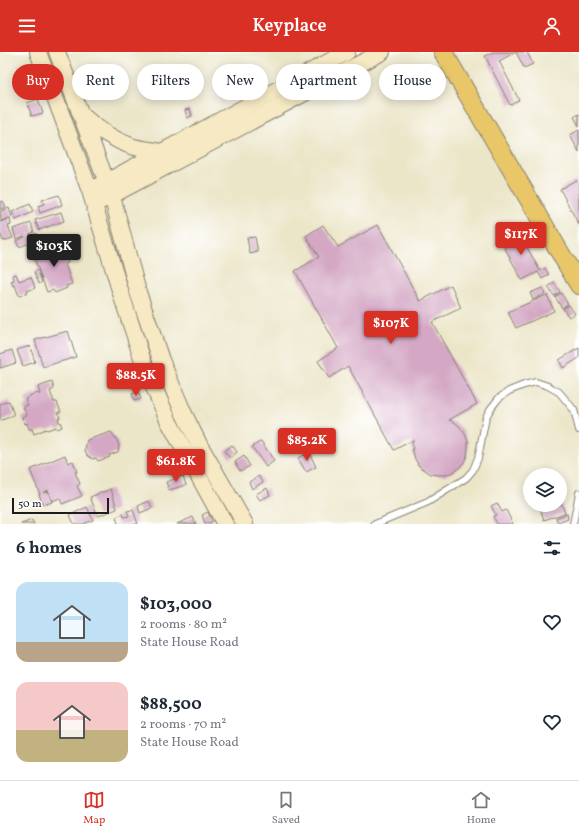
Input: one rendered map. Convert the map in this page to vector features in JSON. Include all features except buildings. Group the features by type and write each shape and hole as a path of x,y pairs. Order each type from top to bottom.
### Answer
{"main road":[{"path":"38,52 92,198 145,367 169,422 226,524"},
{"path":"57,52 109,189 138,292 161,360 184,414 245,524"},
{"path":"326,64 347,52"},
{"path":"359,64 382,52"},
{"path":"443,52 579,285"},
{"path":"109,189 162,152 276,91"},
{"path":"92,198 289,100"},
{"path":"81,114 96,128 131,146 162,152"},
{"path":"122,297 138,292"},
{"path":"195,470 209,461"}],"lane":[{"path":"375,524 387,522 428,502 466,478 473,470 478,458 486,417 490,408 499,398 509,391 536,382 559,392 574,410 579,430"},
{"path":"573,524 579,493"}]}
